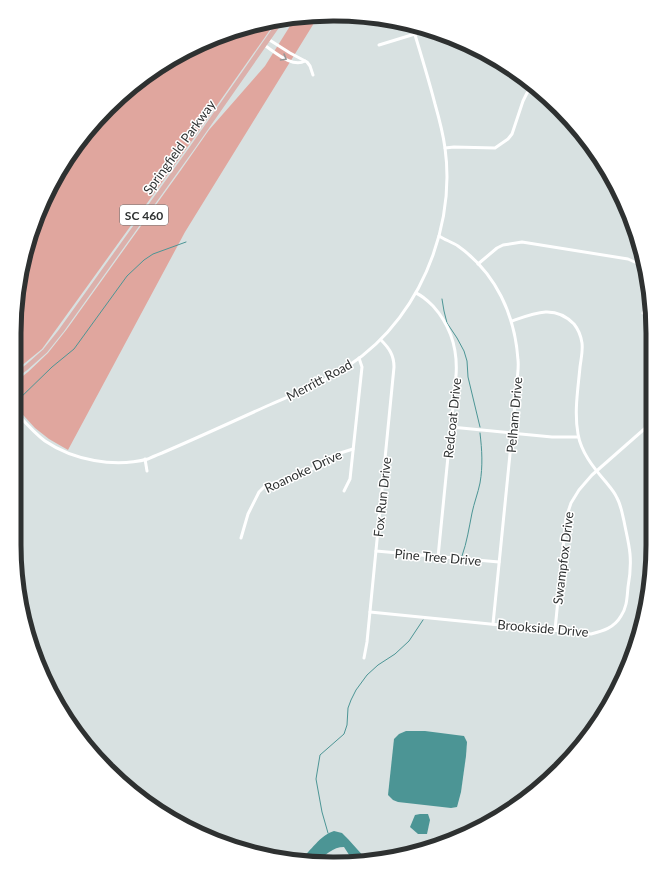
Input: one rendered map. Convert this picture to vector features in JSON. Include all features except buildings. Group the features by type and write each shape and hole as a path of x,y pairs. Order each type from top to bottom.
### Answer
{"main road":[{"name":"Springfield Parkway","path":"21,372 45,350 61,331 277,26"}],"street":[{"path":"379,44 415,33"},
{"name":"Merritt Road","path":"21,418 45,441 79,457 110,462 129,462 145,459 175,448 314,385 343,369 381,340 405,311 422,282 430,264 439,236 445,207 445,148 442,131 415,33"},
{"path":"268,39 305,61 310,66 313,75"},
{"path":"264,45 292,62 303,63 305,61"},
{"path":"445,148 495,148 508,139 512,134 523,101 529,90"},
{"name":"Pelham Drive","path":"439,236 457,246 478,264 491,279 502,297 512,321 515,335 518,361 493,624"},
{"path":"478,264 497,248 503,245 522,242 628,259 638,263"},
{"name":"Redcoat Drive","path":"416,293 437,310 448,329 453,342 457,366 438,557"},
{"name":"Brookside Drive","path":"370,612 591,634 610,628 620,618 626,607 630,556 620,503 614,492 586,456 578,437 576,413 582,344 578,331 569,320 557,313 542,312 512,321"},
{"name":"Fox Run Drive","path":"364,658 367,642 394,367 393,356 381,340"},
{"name":"Roanoke Drive","path":"242,538 248,514 259,492 264,487 296,476 314,468 322,461 334,455 353,449 362,367 359,358"},
{"path":"451,427 552,437 578,437"},
{"name":"Swampfox Drive","path":"555,630 566,518 571,503 585,482 646,428"},
{"path":"344,491 350,479 353,449"},
{"path":"145,459 147,471"},
{"name":"Pine Tree Drive","path":"376,551 499,562"}],"shaded area":[{"path":"315,22 185,232 68,450 49,439 35,428 21,413 21,378 48,353 67,329 209,130 265,66 291,24"},
{"path":"272,27 194,138 42,349 21,366 22,313 27,273 38,233 53,195 63,177 86,143 99,127 127,99 143,86 177,63 214,45"}],"water":[{"path":"406,731 425,731 464,736 467,742 466,756 461,792 457,807 451,808 398,802 393,800 388,795 394,739 399,734"},
{"path":"428,814 430,820 427,834 418,834 410,827 415,815"},
{"path":"334,831 342,833 363,855 350,856 344,847 340,847 323,856 305,855 329,833"}],"waterway":[{"path":"21,397 52,367 74,349 127,276 144,260 153,254 186,242"},
{"path":"442,299 447,323 464,351 467,361 468,377 480,427"},
{"path":"462,556 481,477 482,458 480,433"},
{"path":"328,833 322,812 316,779 320,755 344,734 347,725 348,708 351,700 367,675 378,665 395,654 409,641 423,620"}]}
